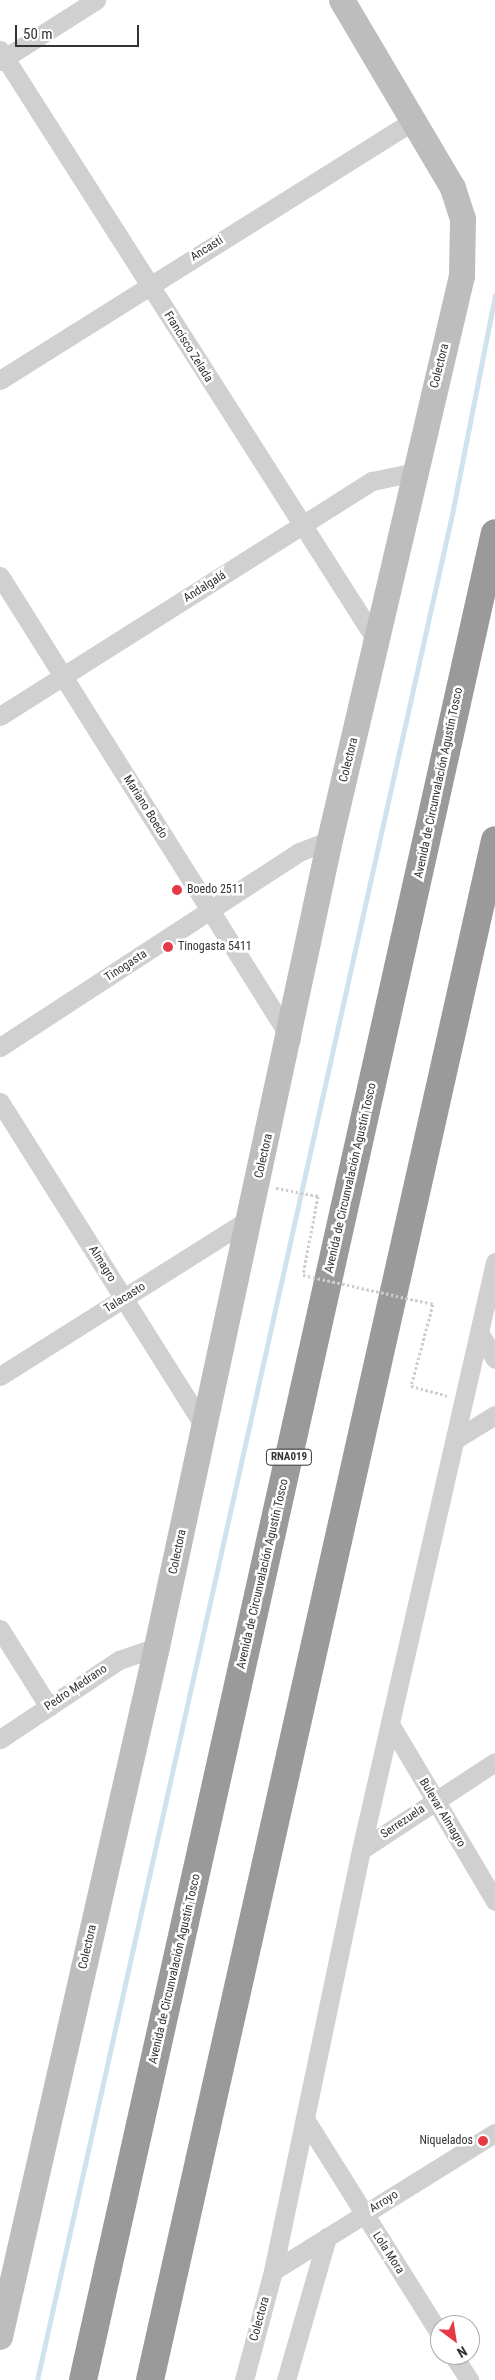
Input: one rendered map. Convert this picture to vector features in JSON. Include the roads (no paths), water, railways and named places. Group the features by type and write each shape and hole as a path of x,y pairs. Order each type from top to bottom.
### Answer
{"highway":[{"name":"Avenida de Circunvalación Agustín Tosco","path":"83,2380 495,533"},
{"path":"150,2380 495,840"}],"street":[{"path":"2,56 96,0"},
{"name":"Colectora","path":"0,2337 157,1647 249,1219 291,1039 330,840 378,643 415,472 462,276 464,244 455,194 415,120 342,0"},
{"name":"Francisco Zelada","path":"2,56 300,526 378,643"},
{"name":"Ancasti","path":"0,380 415,120"},
{"name":"Andalgalá","path":"0,716 372,481 415,472"},
{"name":"Mariano Boedo","path":"0,576 291,1039"},
{"name":"Tinogasta","path":"0,1047 298,852 330,840"},
{"name":"Almagro","path":"0,1102 205,1427"},
{"name":"Talacasto","path":"0,1376 249,1219"},
{"name":"Colectora","path":"244,2380 273,2271 361,1850 456,1440 495,1262"},
{"path":"480,1334 495,1359"},
{"path":"456,1440 495,1416"},
{"path":"0,1629 49,1707"},
{"name":"Pedro Medrano","path":"0,1739 118,1660 157,1647"},
{"name":"Bulevar Almagro","path":"390,1724 495,1901"},
{"name":"Serrezuela","path":"361,1850 495,1762"},
{"name":"Lola Mora","path":"305,2119 363,2215 430,2319"},
{"name":"Arroyo","path":"273,2271 495,2133"},
{"path":"286,2380 327,2237"},
{"path":"459,2365 469,2380"}],"waterway":[{"path":"37,2380 453,509 495,295"}],"place":[{"name":"Boedo 2511","path":"177,890"},
{"name":"Tinogasta 5411","path":"168,947"},
{"name":"Niquelados","path":"483,2141"}]}
